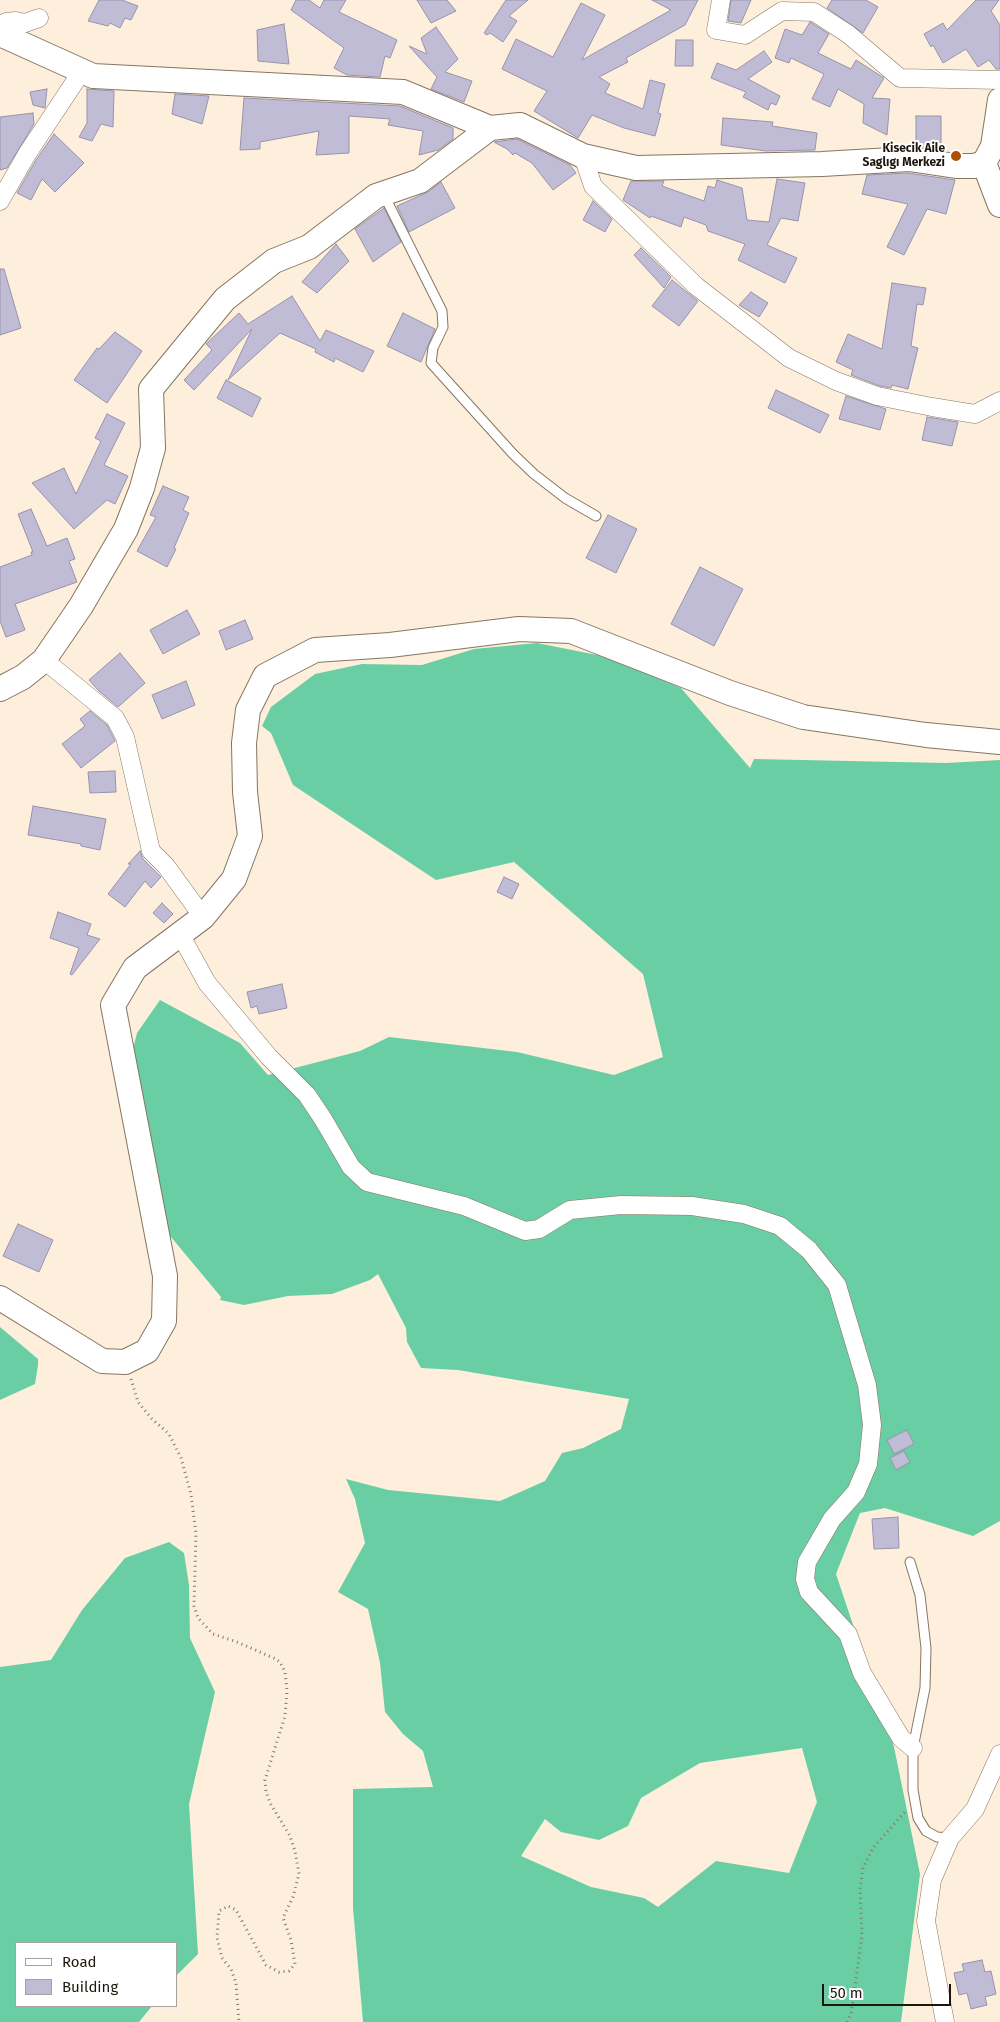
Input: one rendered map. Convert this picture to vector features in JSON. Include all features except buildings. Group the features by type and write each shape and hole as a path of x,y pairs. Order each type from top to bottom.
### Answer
{"street":[{"path":"721,0 716,30 745,35 782,11 814,12 848,34 900,78 1000,80"},
{"path":"0,29 6,22 16,21 25,23 39,18"},
{"path":"0,34 93,76 403,92 490,128 520,125 583,156 636,168 822,164 909,159 956,166 974,166 984,163 993,146 1000,100"},
{"path":"0,201 27,154 82,71"},
{"path":"0,689 24,677 44,660 81,606 126,529 142,488 153,448 151,389 225,299 274,261 309,247 376,196 420,181 490,128"},
{"path":"583,156 593,186 696,286 789,358 836,381 877,396 975,414 1000,401"},
{"path":"984,163 1000,204"},
{"path":"0,1298 102,1361 125,1362 147,1351 164,1321 165,1276 113,1005 135,968 204,917 234,879 250,836 245,792 244,743 248,710 265,676 315,650 390,645 519,629 571,631 730,693 803,717 926,735 1000,742"},
{"path":"44,660 115,718 125,737 150,851 166,866 204,917"},
{"path":"180,934 207,983 269,1057 307,1095 350,1167 367,1182 464,1206 525,1230 539,1229 570,1210 621,1205 692,1206 744,1214 780,1226 809,1250 837,1285 867,1385 872,1425 868,1464 856,1492 832,1519 807,1562 805,1579 809,1592 848,1634 862,1673 901,1738 913,1748"},
{"path":"945,2022 926,1921 932,1880 950,1838 976,1809 1000,1754"}],"lane":[{"path":"383,194 442,311 443,327 433,348 430,364 513,454 534,474 565,498 596,516"},
{"path":"910,1562 920,1594 926,1648 925,1688 913,1748 915,1800 918,1818 926,1831 937,1837 950,1838"}],"path":[{"path":"125,1362 138,1402 152,1419 169,1434 181,1458 191,1494 196,1534 194,1606 198,1618 213,1634 276,1659 286,1672 285,1716 265,1780 270,1803 290,1836 299,1874 293,1897 283,1918 291,1940 295,1964 289,1971 278,1972 266,1965 236,1910 228,1906 219,1911 217,1938 222,1958 231,1969 236,1983 239,2022"},
{"path":"847,2022 851,2014 862,1936 860,1889 863,1868 873,1848 915,1800"}],"green space":[{"path":"537,643 607,657 681,688 750,768 754,759 946,763 1000,760 1000,1521 973,1536 885,1508 860,1513 836,1574 894,1747 920,1874 901,2022 363,2022 353,1908 353,1789 433,1787 423,1751 403,1734 385,1712 380,1663 368,1609 338,1592 365,1543 355,1499 346,1479 388,1490 500,1501 545,1481 562,1453 583,1448 621,1429 629,1399 458,1370 421,1368 407,1342 406,1328 378,1274 370,1280 332,1294 288,1296 244,1305 220,1300 221,1297 161,1225 130,1061 137,1033 160,1000 240,1043 268,1075 360,1051 389,1037 517,1052 614,1075 663,1057 643,974 514,862 436,880 293,785 271,733 262,726 271,707 315,674 362,664 422,665 474,649","holes":["802,1748 817,1802 789,1873 716,1861 658,1907 644,1898 591,1887 521,1856 545,1819 561,1832 599,1840 628,1826 641,1798 700,1763"]},
{"path":"0,1327 38,1359 38,1365 35,1384 0,1400"},
{"path":"169,1542 184,1553 189,1585 190,1638 215,1692 189,1804 198,1954 178,1974 178,1942 15,1942 15,2007 151,2007 139,2022 0,2022 0,1667 51,1660 82,1610 125,1558"}],"place":[{"name":"Kisecik Aile Saglıgı Merkezi","path":"956,156"}]}
